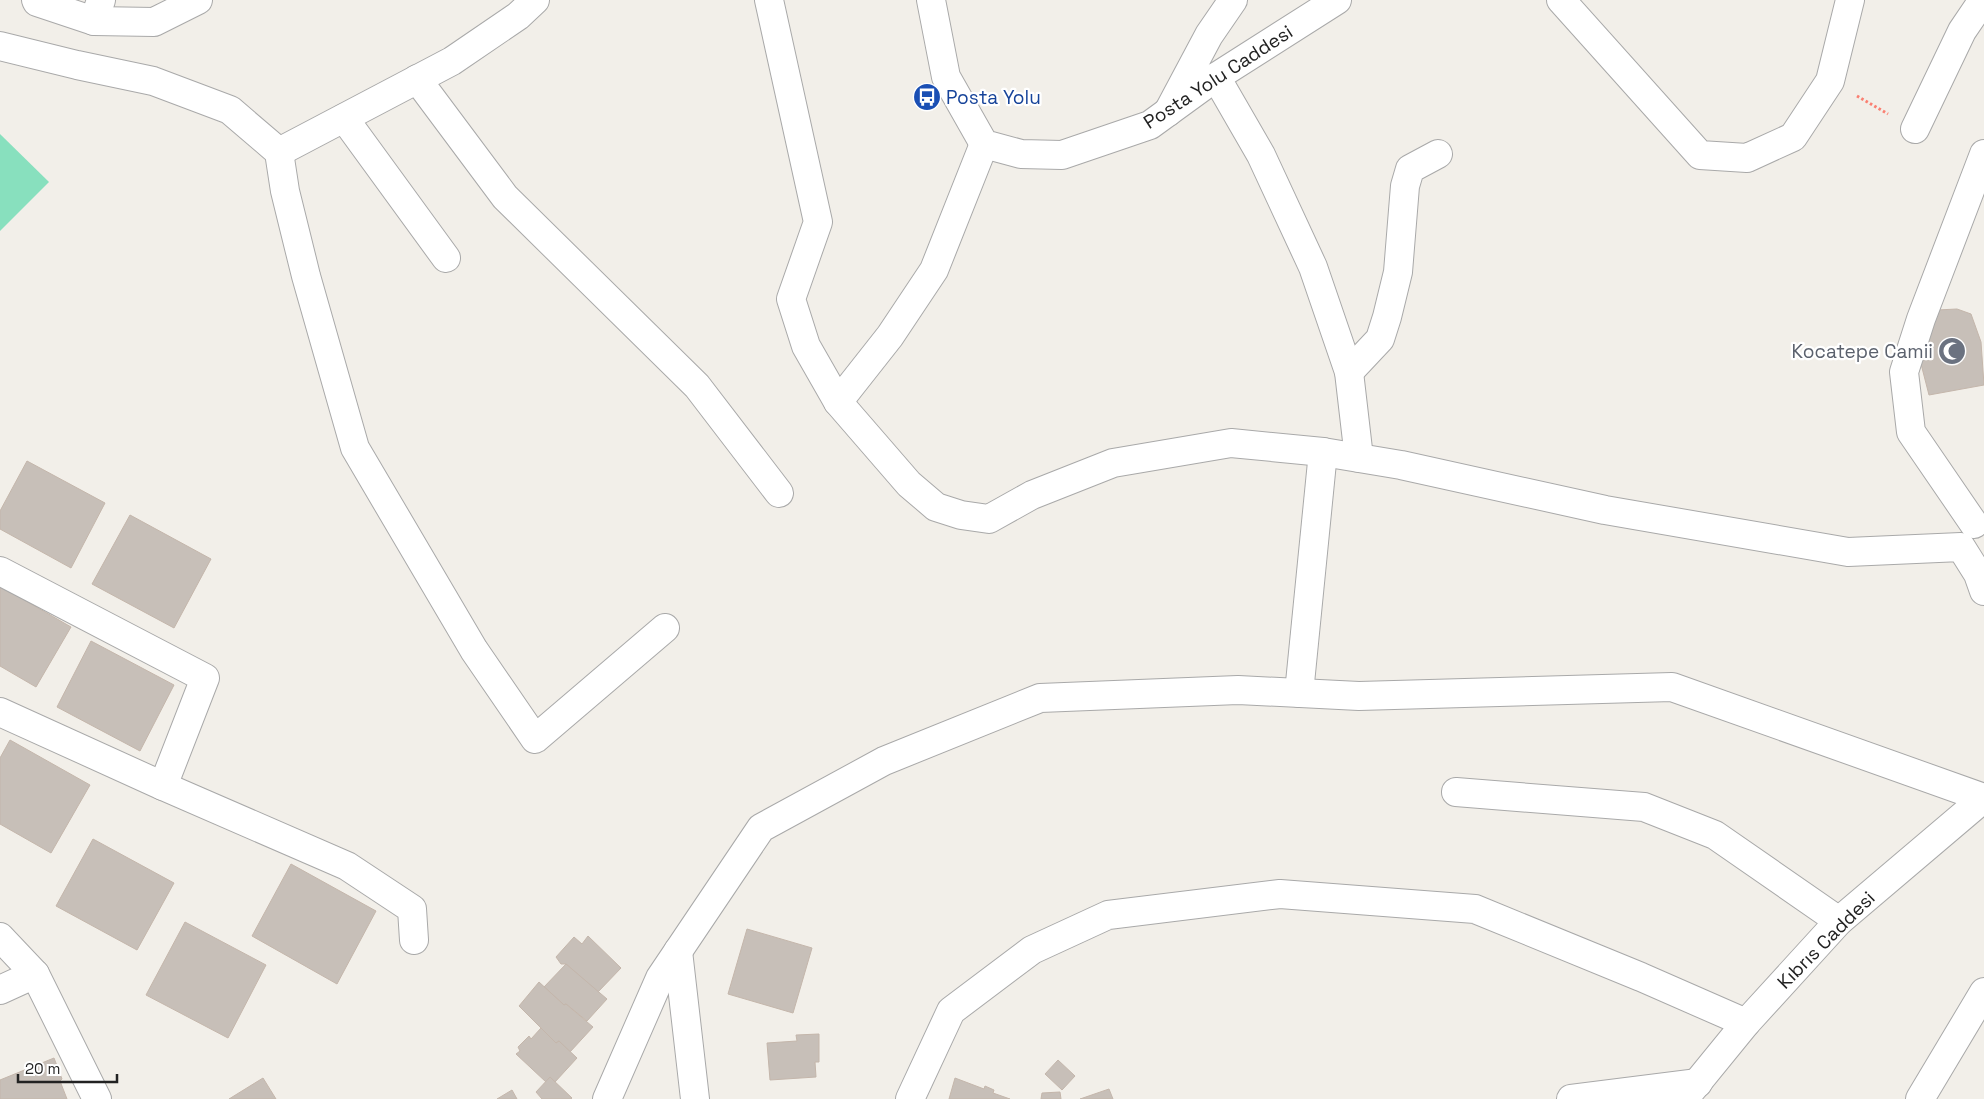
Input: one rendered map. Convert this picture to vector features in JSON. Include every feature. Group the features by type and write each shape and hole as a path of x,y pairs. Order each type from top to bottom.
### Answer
{"street":[{"path":"36,0 37,2 98,10 154,22 198,0"},
{"path":"279,152 452,61 518,16 535,0"},
{"path":"770,0 818,222 791,299 806,346 838,402 908,484 936,507 989,519 1032,495 1113,463 1231,443 1323,452 1401,465 1605,510 1848,552 1973,526"},
{"path":"838,402 890,336 934,270 984,144 946,76 931,0"},
{"path":"1168,112 1209,35 1233,0"},
{"name":"Posta Yolu Caddesi","path":"984,144 1021,154 1062,155 1150,125 1216,77 1337,0"},
{"path":"1561,0 1700,155 1747,158 1793,137 1830,81 1850,0"},
{"path":"1915,129 1973,26 1983,0"},
{"path":"0,46 153,81 230,110 279,152 285,191 306,276 355,448 474,650 534,739 665,628"},
{"path":"1216,77 1261,155 1313,267 1349,372 1359,458"},
{"path":"417,79 505,197 698,386 779,493"},
{"path":"344,118 446,258"},
{"path":"1349,372 1380,338 1387,317 1398,272 1405,186 1410,169 1438,154"},
{"path":"1981,582 1973,526 1911,432 1904,372 1921,319 1984,154"},
{"path":"1298,693 1323,452"},
{"path":"0,571 205,678 163,786"},
{"path":"607,1099 660,978 760,828 884,761 1040,698 1238,690 1359,696 1672,686 1984,798"},
{"path":"0,712 163,786 348,866 412,909 414,940"},
{"path":"1456,792 1644,807 1715,835 1839,921"},
{"name":"Kıbrıs Caddesi","path":"1691,1091 1746,1023 1839,921 1984,798"},
{"path":"910,1099 951,1011 1032,950 1108,915 1280,894 1475,909 1641,977 1746,1023"},
{"path":"0,937 35,974 96,1099"},
{"path":"678,951 694,1099"},
{"path":"0,990 35,974"},
{"path":"1920,1099 1984,992"},
{"path":"1571,1099 1691,1091"}],"path":[{"path":"1830,81 1915,129"}],"green space":[{"path":"0,134 49,182 0,231"}],"building":[{"name":"Kocatepe Camii","path":"1957,309 1971,314 1981,342 1984,385 1929,395 1920,360 1937,310"},
{"path":"27,461 105,503 71,568 0,529 0,511"},
{"path":"130,515 211,559 174,628 92,584"},
{"path":"0,586 71,627 36,687 0,666"},
{"path":"91,641 174,685 140,751 57,707"},
{"path":"10,740 90,785 51,853 0,824 0,758"},
{"path":"93,839 174,883 137,950 56,906"},
{"path":"291,864 376,911 337,984 252,936"},
{"path":"185,922 266,965 228,1038 146,995"},
{"path":"747,929 812,948 793,1013 728,994"},
{"path":"588,936 621,968 598,992 566,964 561,964 556,957 574,937 582,944"},
{"path":"566,964 607,999 587,1021 566,1004 564,1005 544,987"},
{"path":"539,982 564,1005 566,1004 593,1027 570,1052 559,1041 556,1043 519,1006"},
{"path":"541,1028 556,1043 559,1041 577,1058 555,1082 550,1077 546,1082 516,1054 520,1051 518,1047 529,1036 531,1039"},
{"path":"819,1034 819,1062 815,1062 816,1077 770,1080 767,1043 797,1041 796,1035"},
{"path":"54,1058 67,1099 0,1099 0,1080"},
{"path":"1058,1060 1075,1076 1062,1090 1045,1074"},
{"path":"550,1077 571,1099 542,1099 536,1092"},
{"path":"263,1078 276,1099 229,1099"},
{"path":"955,1078 984,1089 985,1086 994,1090 993,1093 1010,1099 949,1099"},
{"path":"1109,1089 1113,1099 1080,1099"},
{"path":"512,1090 517,1099 497,1099"},
{"path":"1060,1092 1061,1099 1041,1099 1042,1093"}],"place":[{"name":"Posta Yolu","path":"927,97"},
{"name":"Kocatepe Camii","path":"1952,351"}]}
